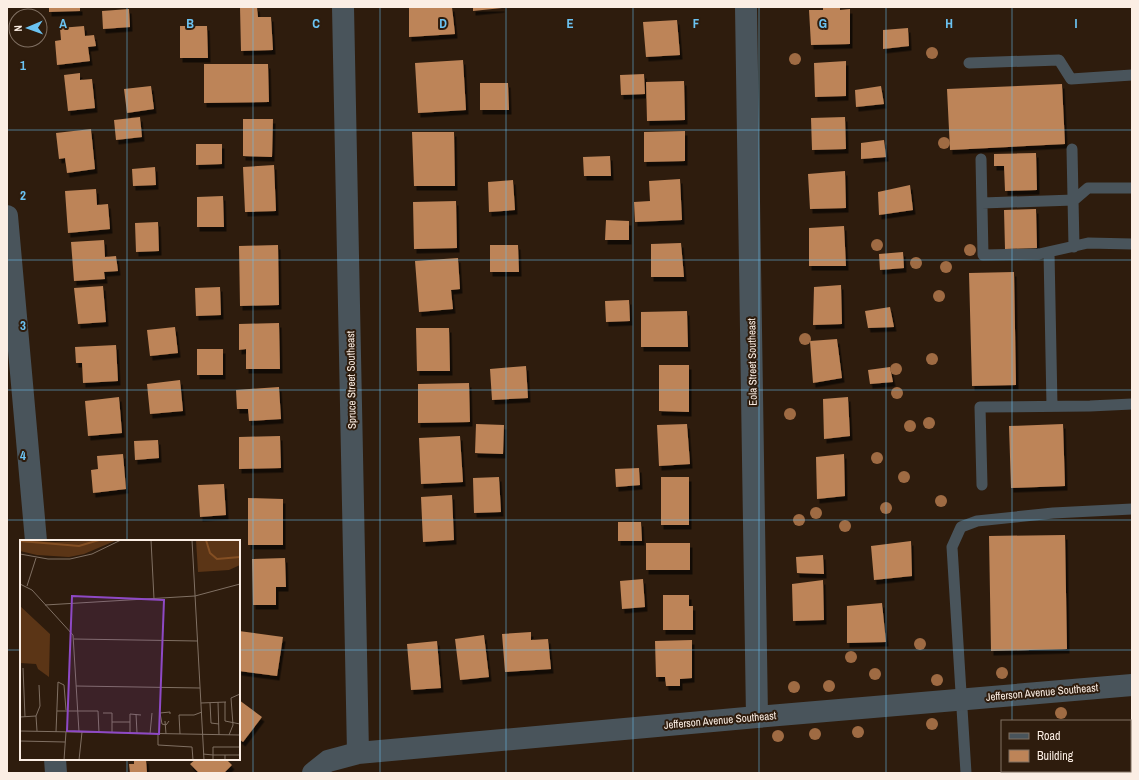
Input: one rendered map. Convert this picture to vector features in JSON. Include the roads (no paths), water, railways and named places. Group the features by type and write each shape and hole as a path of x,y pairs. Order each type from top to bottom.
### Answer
{"street":[{"name":"Spruce Street Southeast","path":"343,7 358,753"},
{"name":"Eola Street Southeast","path":"746,7 757,717"},
{"path":"7,216 36,540"},
{"name":"Jefferson Avenue Southeast","path":"313,773 328,761 358,753 1132,685"},
{"path":"55,760 56,773"}],"lane":[{"path":"968,63 1059,60 1071,79 1132,75"},
{"path":"1072,149 1074,247"},
{"path":"981,159 983,255 1040,254 1088,243 1132,244"},
{"path":"982,203 1074,200 1088,188 1132,188"},
{"path":"1049,252 1052,406"},
{"path":"982,485 980,407 1132,404"},
{"path":"966,773 952,547 961,526 977,521 1053,513 1132,509"}]}
